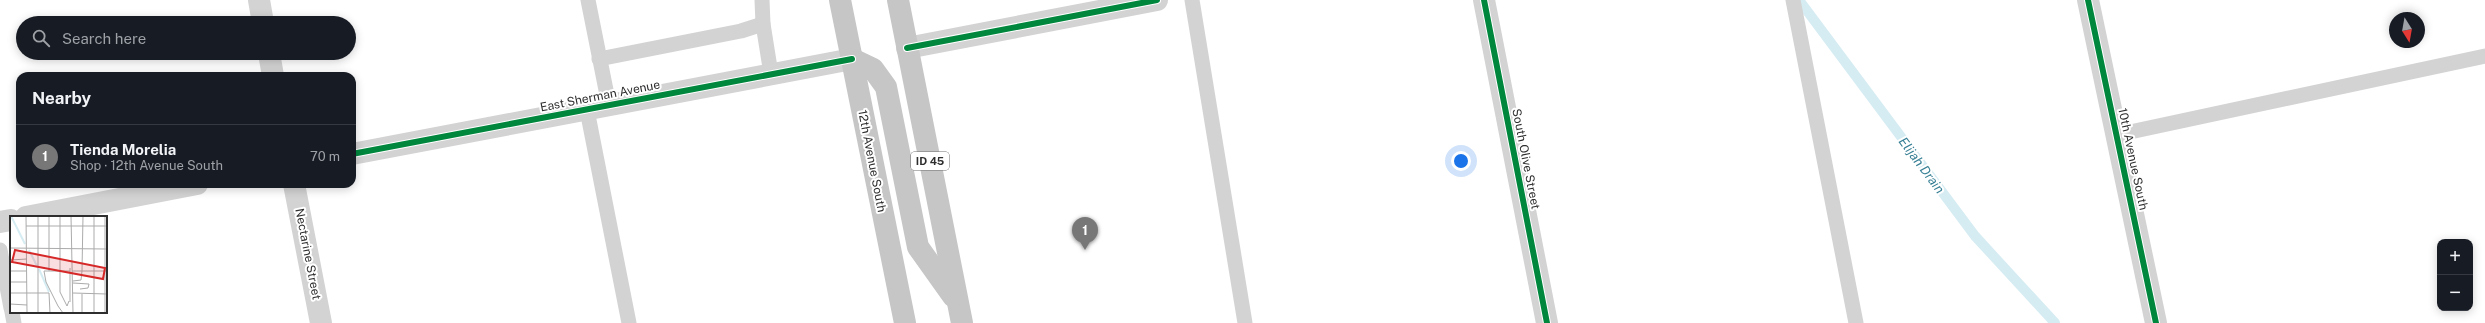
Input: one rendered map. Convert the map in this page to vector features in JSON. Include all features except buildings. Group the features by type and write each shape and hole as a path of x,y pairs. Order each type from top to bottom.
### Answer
{"main road":[{"name":"12th Avenue South","path":"840,0 905,323"},
{"name":"ID 45","path":"898,0 960,313"},
{"path":"852,59 873,69 886,87 918,247 960,313"}],"street":[{"path":"259,0 262,16"},
{"path":"907,48 1157,0"},
{"name":"South Olive Street","path":"1484,0 1547,323"},
{"name":"10th Avenue South","path":"2088,0 2156,323"},
{"name":"East Sherman Avenue","path":"356,153 852,59"},
{"path":"270,60 272,72"},
{"path":"31,216 176,188"},
{"name":"Nectarine Street","path":"295,188 321,323"},
{"path":"0,222 10,220"}],"lane":[{"path":"588,0 609,105"},
{"path":"762,0 763,24 771,74"},
{"path":"1192,0 1245,323"},
{"path":"1794,0 1856,323"},
{"path":"599,59 720,35 763,24"},
{"path":"2116,135 2485,56"},
{"path":"587,110 629,323"},
{"path":"0,250 10,303"},
{"path":"12,313 14,323"}],"waterway":[{"name":"Elijah Drain","path":"1799,0 1975,236 2055,323"}],"cycle path":[{"path":"907,48 1157,0"},
{"path":"1484,0 1547,323"},
{"path":"2088,0 2156,323"},
{"path":"356,153 852,59"}],"place":[{"name":"Tienda Morelia","path":"1085,250"}]}
